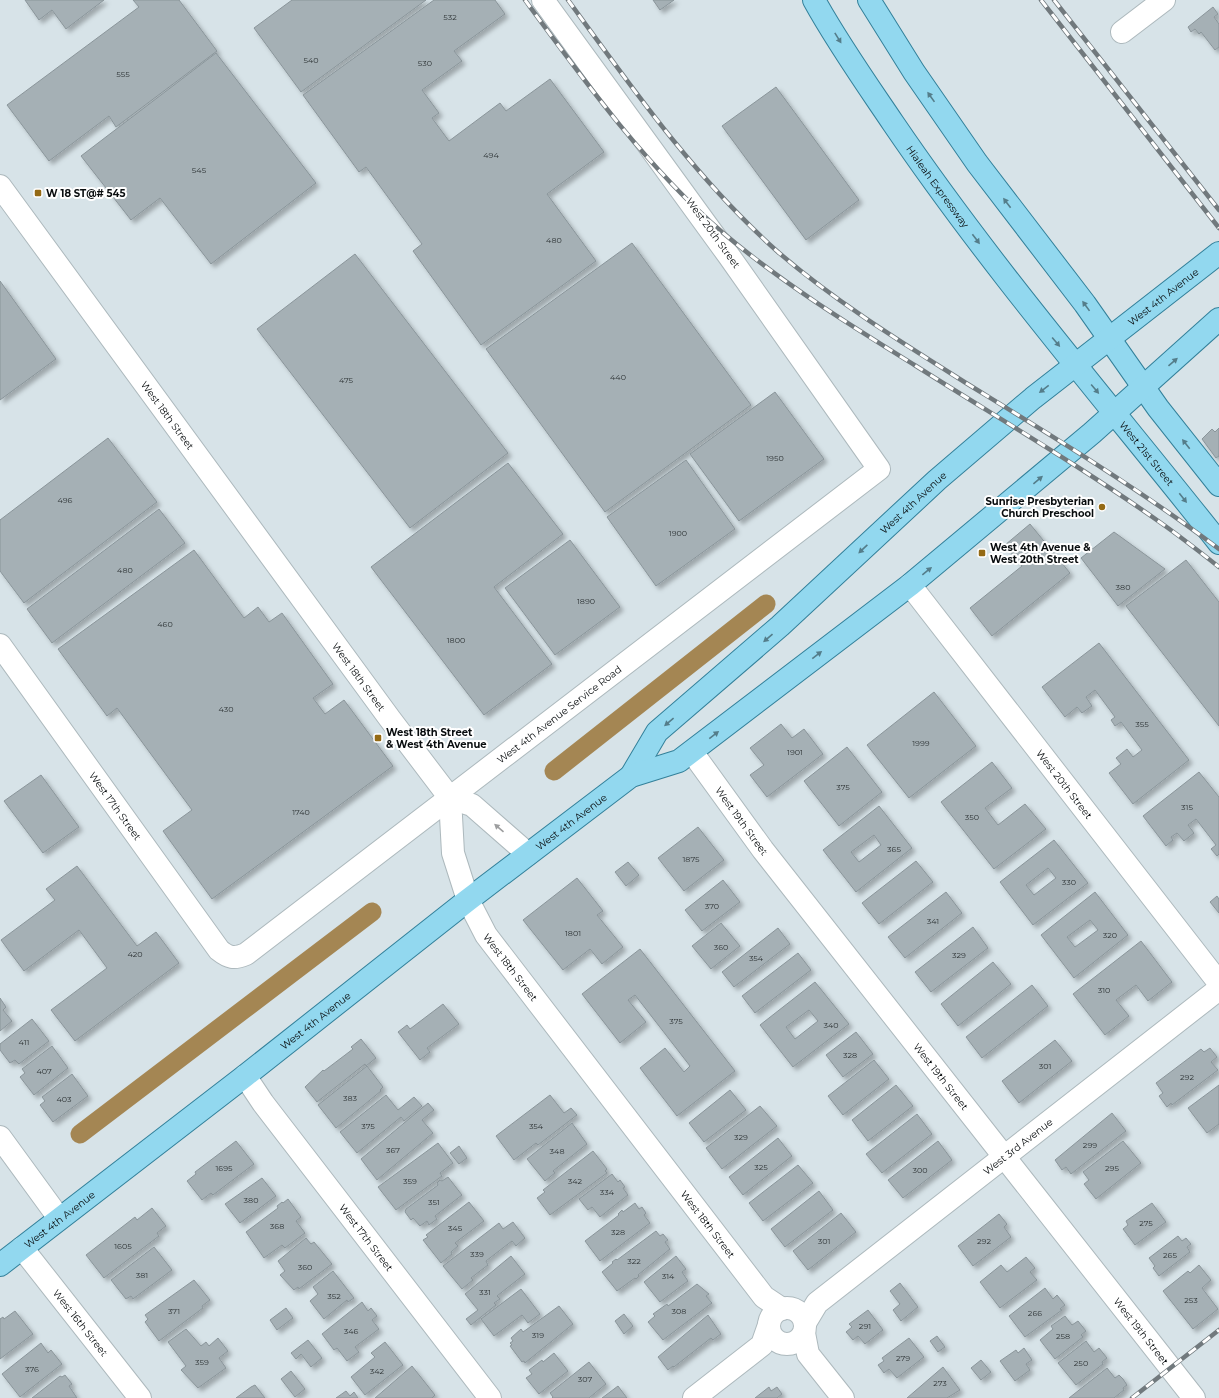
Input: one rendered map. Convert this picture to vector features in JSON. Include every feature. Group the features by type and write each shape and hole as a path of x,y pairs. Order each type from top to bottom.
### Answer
{"main road":[{"name":"Hialeah Expressway","path":"814,0 876,98 940,192 1075,365"},
{"path":"869,0 914,72 977,163 1085,304 1143,387 1219,485"},
{"name":"West 4th Avenue","path":"631,776 657,732 780,626 937,480 1033,398 1108,338 1219,253"},
{"name":"West 4th Avenue","path":"0,1265 245,1076 468,900 631,776 679,761 910,585 1040,478 1219,319"},
{"name":"West 21st Street","path":"1075,365 1115,412 1219,543"}],"street":[{"name":"West 20th Street","path":"543,0 729,256 879,469"},
{"path":"1122,32 1164,0"},
{"name":"West 18th Street","path":"0,186 385,713 450,798 453,853 468,900 486,935 764,1297 784,1328"},
{"name":"West 4th Avenue Service Road","path":"237,958 246,954 879,469"},
{"name":"West 20th Street","path":"910,585 1219,983"},
{"name":"West 17th Street","path":"2,651 219,950 227,957 237,958"},
{"name":"West 19th Street","path":"692,752 763,850 1194,1398"},
{"path":"450,798 472,805 528,854"},
{"name":"West 3rd Avenue","path":"694,1398 1219,989"},
{"name":"West 17th Street","path":"245,1076 263,1103 490,1398"},
{"path":"0,1137 59,1218"},
{"name":"West 16th Street","path":"22,1248 140,1398"},
{"path":"784,1328 808,1354 843,1398"}],"building":[{"path":"25,0 104,0 66,29 52,10 39,20"},
{"path":"133,0 179,0 217,51 116,127 109,116 49,161 7,105 139,7"},
{"path":"292,0 426,0 301,92 254,28"},
{"path":"434,0 495,0 505,14 454,51 462,61 422,90 439,113 432,118 449,141 500,103 506,111 550,79 604,152 547,194 596,261 481,345 413,251 422,244 366,167 359,172 303,95"},
{"path":"653,0 674,0 660,10"},
{"path":"1213,7 1218,14 1214,17 1219,24 1219,47 1215,50 1201,32 1199,34 1195,29 1191,32 1188,27"},
{"path":"216,53 316,183 211,264 160,198 131,220 81,156"},
{"path":"776,87 859,200 806,240 722,126"},
{"path":"632,243 751,405 605,512 486,349"},
{"path":"355,254 508,453 410,528 257,329"},
{"path":"0,281 56,359 0,400"},
{"path":"775,392 824,459 739,521 690,454"},
{"path":"1219,428 1219,456 1216,458 1202,439 1212,429 1215,432"},
{"path":"108,438 157,502 24,603 0,571 0,520"},
{"path":"686,460 735,529 656,586 607,517"},
{"path":"508,463 563,534 494,587 552,664 484,715 371,567"},
{"path":"159,509 185,543 52,643 27,609"},
{"path":"1030,524 1070,573 992,636 970,608 1022,566 1005,545"},
{"path":"1114,532 1165,569 1118,606 1081,558"},
{"path":"570,540 620,607 555,655 505,588"},
{"path":"194,550 244,618 258,607 269,622 282,613 333,684 313,698 325,714 344,700 393,766 212,899 163,831 192,810 117,708 107,716 58,649"},
{"path":"1186,560 1219,602 1219,726 1126,606"},
{"path":"1099,643 1189,760 1133,804 1109,773 1121,764 1116,758 1127,749 1133,757 1142,750 1121,722 1115,726 1111,720 1115,717 1095,690 1086,697 1092,706 1082,713 1077,707 1065,717 1042,687"},
{"path":"934,692 976,746 909,798 867,745"},
{"path":"781,724 792,738 804,729 823,754 767,797 750,775 764,765 750,748"},
{"path":"847,747 882,792 839,826 804,781"},
{"path":"992,762 1012,788 985,808 998,825 1025,804 1046,829 994,869 941,802"},
{"path":"1199,772 1219,797 1219,854 1217,856 1211,849 1216,845 1196,819 1188,825 1194,833 1184,841 1177,833 1171,837 1173,840 1166,846 1143,816"},
{"path":"41,775 79,827 43,853 4,801"},
{"path":"879,806 912,848 856,892 823,850","holes":["874,835 881,845 859,862 851,852"]},
{"path":"698,827 724,860 684,891 658,858"},
{"path":"1054,840 1088,883 1033,925 1000,882","holes":["1048,868 1056,878 1034,895 1026,885"]},
{"path":"916,861 933,882 879,924 862,903"},
{"path":"628,862 639,875 626,886 615,872"},
{"path":"77,866 137,946 156,932 179,963 75,1041 51,1010 107,968 79,930 24,971 1,940 55,900 46,889"},
{"path":"577,878 603,911 597,915 623,947 602,964 590,949 563,970 523,920"},
{"path":"723,880 740,902 702,931 685,910"},
{"path":"946,892 962,913 905,958 888,937"},
{"path":"1095,892 1128,935 1074,978 1041,935","holes":["1090,920 1098,930 1075,947 1067,937"]},
{"path":"1217,896 1219,899 1219,913 1210,902"},
{"path":"721,923 740,946 711,969 692,946"},
{"path":"973,927 988,948 931,992 915,972"},
{"path":"778,928 790,944 734,987 722,972"},
{"path":"1141,941 1172,982 1148,1001 1136,985 1116,1000 1129,1016 1105,1035 1073,994"},
{"path":"640,949 735,1071 677,1116 640,1068 665,1048 684,1072 690,1066 635,995 628,1000 646,1022 620,1043 582,994"},
{"path":"798,953 811,970 755,1013 742,996"},
{"path":"993,962 1011,984 958,1026 941,1004"},
{"path":"815,982 849,1024 793,1067 760,1025","holes":["809,1010 818,1021 795,1039 786,1027"]},
{"path":"1032,985 1048,1006 982,1058 966,1037"},
{"path":"0,998 6,1007 3,1010 12,1021 0,1031"},
{"path":"443,1004 459,1024 427,1048 430,1052 420,1060 398,1032 407,1025 410,1029"},
{"path":"32,1019 49,1041 19,1064 15,1060 10,1063 0,1050 0,1044"},
{"path":"856,1032 873,1054 843,1077 826,1055"},
{"path":"361,1039 376,1058 366,1066 365,1064 317,1102 305,1087 323,1070 324,1071 353,1049 351,1047"},
{"path":"1055,1040 1072,1061 1019,1103 1002,1081"},
{"path":"52,1046 68,1068 34,1095 20,1077 25,1073 22,1069"},
{"path":"1210,1048 1217,1057 1211,1062 1218,1070 1172,1105 1171,1103 1167,1107 1159,1096 1163,1093 1156,1083 1201,1049 1204,1052"},
{"path":"874,1060 889,1079 843,1115 828,1096"},
{"path":"367,1066 383,1087 380,1090 381,1091 336,1128 318,1105"},
{"path":"72,1074 88,1096 53,1122 40,1105 45,1101 42,1097"},
{"path":"896,1085 913,1106 868,1141 852,1120"},
{"path":"1219,1085 1219,1124 1207,1133 1188,1108"},
{"path":"730,1090 746,1110 704,1142 689,1123"},
{"path":"386,1095 398,1110 414,1097 422,1106 404,1121 401,1117 357,1153 340,1132"},
{"path":"550,1095 564,1113 571,1108 577,1115 538,1145 536,1143 514,1160 496,1136"},
{"path":"428,1103 434,1110 422,1120 433,1133 377,1180 361,1159"},
{"path":"760,1106 777,1126 722,1169 706,1148"},
{"path":"1112,1113 1126,1131 1071,1174 1066,1167 1062,1170 1055,1160"},
{"path":"917,1114 932,1134 882,1173 866,1154"},
{"path":"572,1123 587,1144 553,1171 555,1173 545,1181 527,1159"},
{"path":"778,1138 792,1156 743,1195 729,1177"},
{"path":"236,1141 254,1164 213,1195 211,1193 202,1200 187,1181 196,1174 195,1172"},
{"path":"938,1141 952,1160 903,1198 888,1180"},
{"path":"1123,1141 1141,1163 1096,1199 1084,1184 1089,1180 1083,1172"},
{"path":"438,1143 453,1163 440,1173 442,1176 396,1210 378,1187"},
{"path":"459,1146 467,1158 459,1164 450,1153"},
{"path":"593,1151 607,1169 605,1171 607,1173 550,1215 537,1198 545,1192 543,1190"},
{"path":"798,1165 813,1183 763,1221 749,1203"},
{"path":"612,1174 618,1182 620,1180 628,1195 600,1217 592,1207 588,1210 579,1199"},
{"path":"448,1177 462,1195 435,1216 437,1219 429,1225 427,1221 420,1226 413,1218 411,1220 405,1212 406,1209 438,1185 437,1183 440,1180 442,1181"},
{"path":"262,1178 276,1196 240,1223 225,1204"},
{"path":"819,1191 833,1210 785,1247 771,1229"},
{"path":"288,1199 301,1217 296,1221 305,1233 285,1248 282,1245 264,1258 246,1232 278,1208 277,1206 282,1202 283,1203"},
{"path":"469,1202 484,1221 455,1243 458,1246 451,1252 452,1254 441,1263 423,1240 428,1237 426,1235"},
{"path":"635,1203 639,1209 642,1207 646,1213 644,1215 650,1223 600,1261 585,1241 619,1215 618,1214 622,1210 623,1212"},
{"path":"1152,1203 1166,1222 1135,1245 1123,1229 1128,1225 1126,1221"},
{"path":"152,1208 166,1226 157,1233 159,1236 104,1278 86,1255 135,1217 137,1220"},
{"path":"841,1213 856,1232 808,1270 793,1251"},
{"path":"999,1214 1007,1224 1004,1227 1011,1237 973,1266 958,1246"},
{"path":"513,1222 525,1238 516,1246 512,1241 486,1261 488,1265 471,1278 473,1280 462,1289 443,1266 499,1223 503,1229"},
{"path":"656,1231 660,1236 663,1234 668,1240 665,1242 670,1249 638,1275 639,1276 636,1279 635,1278 617,1291 602,1272 613,1263 612,1262 616,1259 617,1260"},
{"path":"1178,1236 1182,1241 1186,1238 1191,1244 1187,1247 1190,1252 1159,1276 1153,1268 1155,1266 1149,1258"},
{"path":"306,1238 311,1244 314,1242 332,1264 299,1289 298,1287 294,1290 280,1275 285,1271 278,1261"},
{"path":"154,1247 172,1270 133,1299 131,1296 126,1299 111,1280"},
{"path":"511,1256 525,1274 497,1296 500,1299 494,1303 496,1305 471,1325 466,1319 478,1310 465,1294"},
{"path":"676,1256 686,1269 682,1272 688,1281 660,1302 644,1282"},
{"path":"1026,1257 1035,1268 1030,1272 1037,1280 1000,1308 980,1282 1001,1265 1007,1272"},
{"path":"1199,1265 1211,1280 1202,1288 1218,1309 1193,1329 1163,1291 1188,1271 1190,1273"},
{"path":"333,1271 354,1298 348,1302 347,1300 324,1319 310,1301 318,1294 313,1287"},
{"path":"194,1280 210,1300 202,1306 203,1308 159,1341 145,1322 148,1319 145,1315"},
{"path":"900,1283 918,1307 901,1321 893,1310 900,1304 890,1291"},
{"path":"697,1284 709,1294 706,1296 712,1303 663,1340 648,1322 655,1316 653,1314 667,1304 668,1306"},
{"path":"1045,1288 1053,1299 1057,1295 1065,1305 1060,1309 1062,1310 1025,1337 1009,1316"},
{"path":"521,1289 540,1314 528,1323 522,1315 494,1336 481,1319"},
{"path":"362,1302 368,1311 371,1308 377,1316 372,1320 379,1329 355,1347 359,1352 347,1361 337,1348 334,1350 322,1334"},
{"path":"559,1306 573,1324 525,1363 524,1361 522,1362 510,1346 512,1345 510,1343 513,1341 511,1338 521,1329 523,1332"},
{"path":"286,1308 293,1318 277,1330 270,1320"},
{"path":"868,1310 883,1330 865,1344 858,1336 853,1340 846,1332 852,1327 849,1324"},
{"path":"15,1311 33,1334 0,1359 0,1319 3,1317 4,1319"},
{"path":"624,1314 633,1326 624,1334 615,1321"},
{"path":"708,1315 721,1334 713,1340 711,1338 668,1370 658,1357"},
{"path":"1065,1316 1072,1325 1078,1321 1086,1331 1081,1335 1083,1337 1055,1359 1040,1340 1053,1329 1051,1326"},
{"path":"186,1329 201,1346 206,1342 209,1346 218,1338 228,1351 219,1358 226,1368 198,1388 181,1370 186,1366 168,1342"},
{"path":"937,1336 945,1347 938,1352 930,1341"},
{"path":"909,1338 924,1357 897,1378 889,1369 884,1373 878,1365 884,1361 882,1358"},
{"path":"308,1340 322,1358 311,1367 301,1354 296,1359 291,1353"},
{"path":"1086,1341 1094,1352 1099,1348 1107,1358 1102,1362 1103,1364 1076,1385 1058,1363"},
{"path":"385,1342 403,1365 365,1395 351,1377 375,1357 371,1353"},
{"path":"41,1343 48,1353 51,1350 62,1364 20,1397 2,1374"},
{"path":"1024,1348 1032,1360 1026,1364 1030,1370 1015,1381 1000,1361 1016,1350 1018,1353"},
{"path":"554,1353 568,1371 539,1394 526,1378 532,1374 529,1370 542,1360 543,1362"},
{"path":"981,1360 991,1372 981,1380 971,1368"},
{"path":"589,1362 606,1384 589,1398 552,1398 553,1397 550,1393"},
{"path":"412,1366 435,1395 432,1398 375,1398"},
{"path":"943,1367 960,1390 947,1398 907,1398"},
{"path":"1107,1368 1115,1378 1119,1375 1127,1385 1123,1388 1124,1390 1114,1398 1069,1398"},
{"path":"291,1371 305,1389 295,1397 281,1379"},
{"path":"65,1375 72,1384 69,1386 77,1398 32,1398 60,1376 62,1377"},
{"path":"255,1385 265,1398 236,1398 251,1387"},
{"path":"618,1386 627,1398 602,1398"},
{"path":"769,1387 771,1391 777,1387 782,1394 777,1398 755,1398"},
{"path":"346,1391 350,1396 354,1392 358,1398 336,1398"}],"waterway":[{"path":"554,771 766,604"},
{"path":"80,1134 372,912"}],"railway":[{"path":"525,0 593,92 642,151 694,206 745,251 768,269 841,319 1070,462 1131,502 1219,567"},
{"path":"568,0 666,132 720,194 748,224 778,252 823,288 869,321 1126,484 1219,549"},
{"path":"1041,0 1219,228"},
{"path":"1054,0 1219,210"},
{"path":"1132,1398 1219,1330"}],"place":[{"name":"W 18 ST@# 545","path":"38,193"},
{"name":"Sunrise Presbyterian Church Preschool","path":"1102,507"},
{"name":"West 4th Avenue & West 20th Street","path":"982,553"},
{"name":"West 18th Street & West 4th Avenue","path":"378,738"}]}
